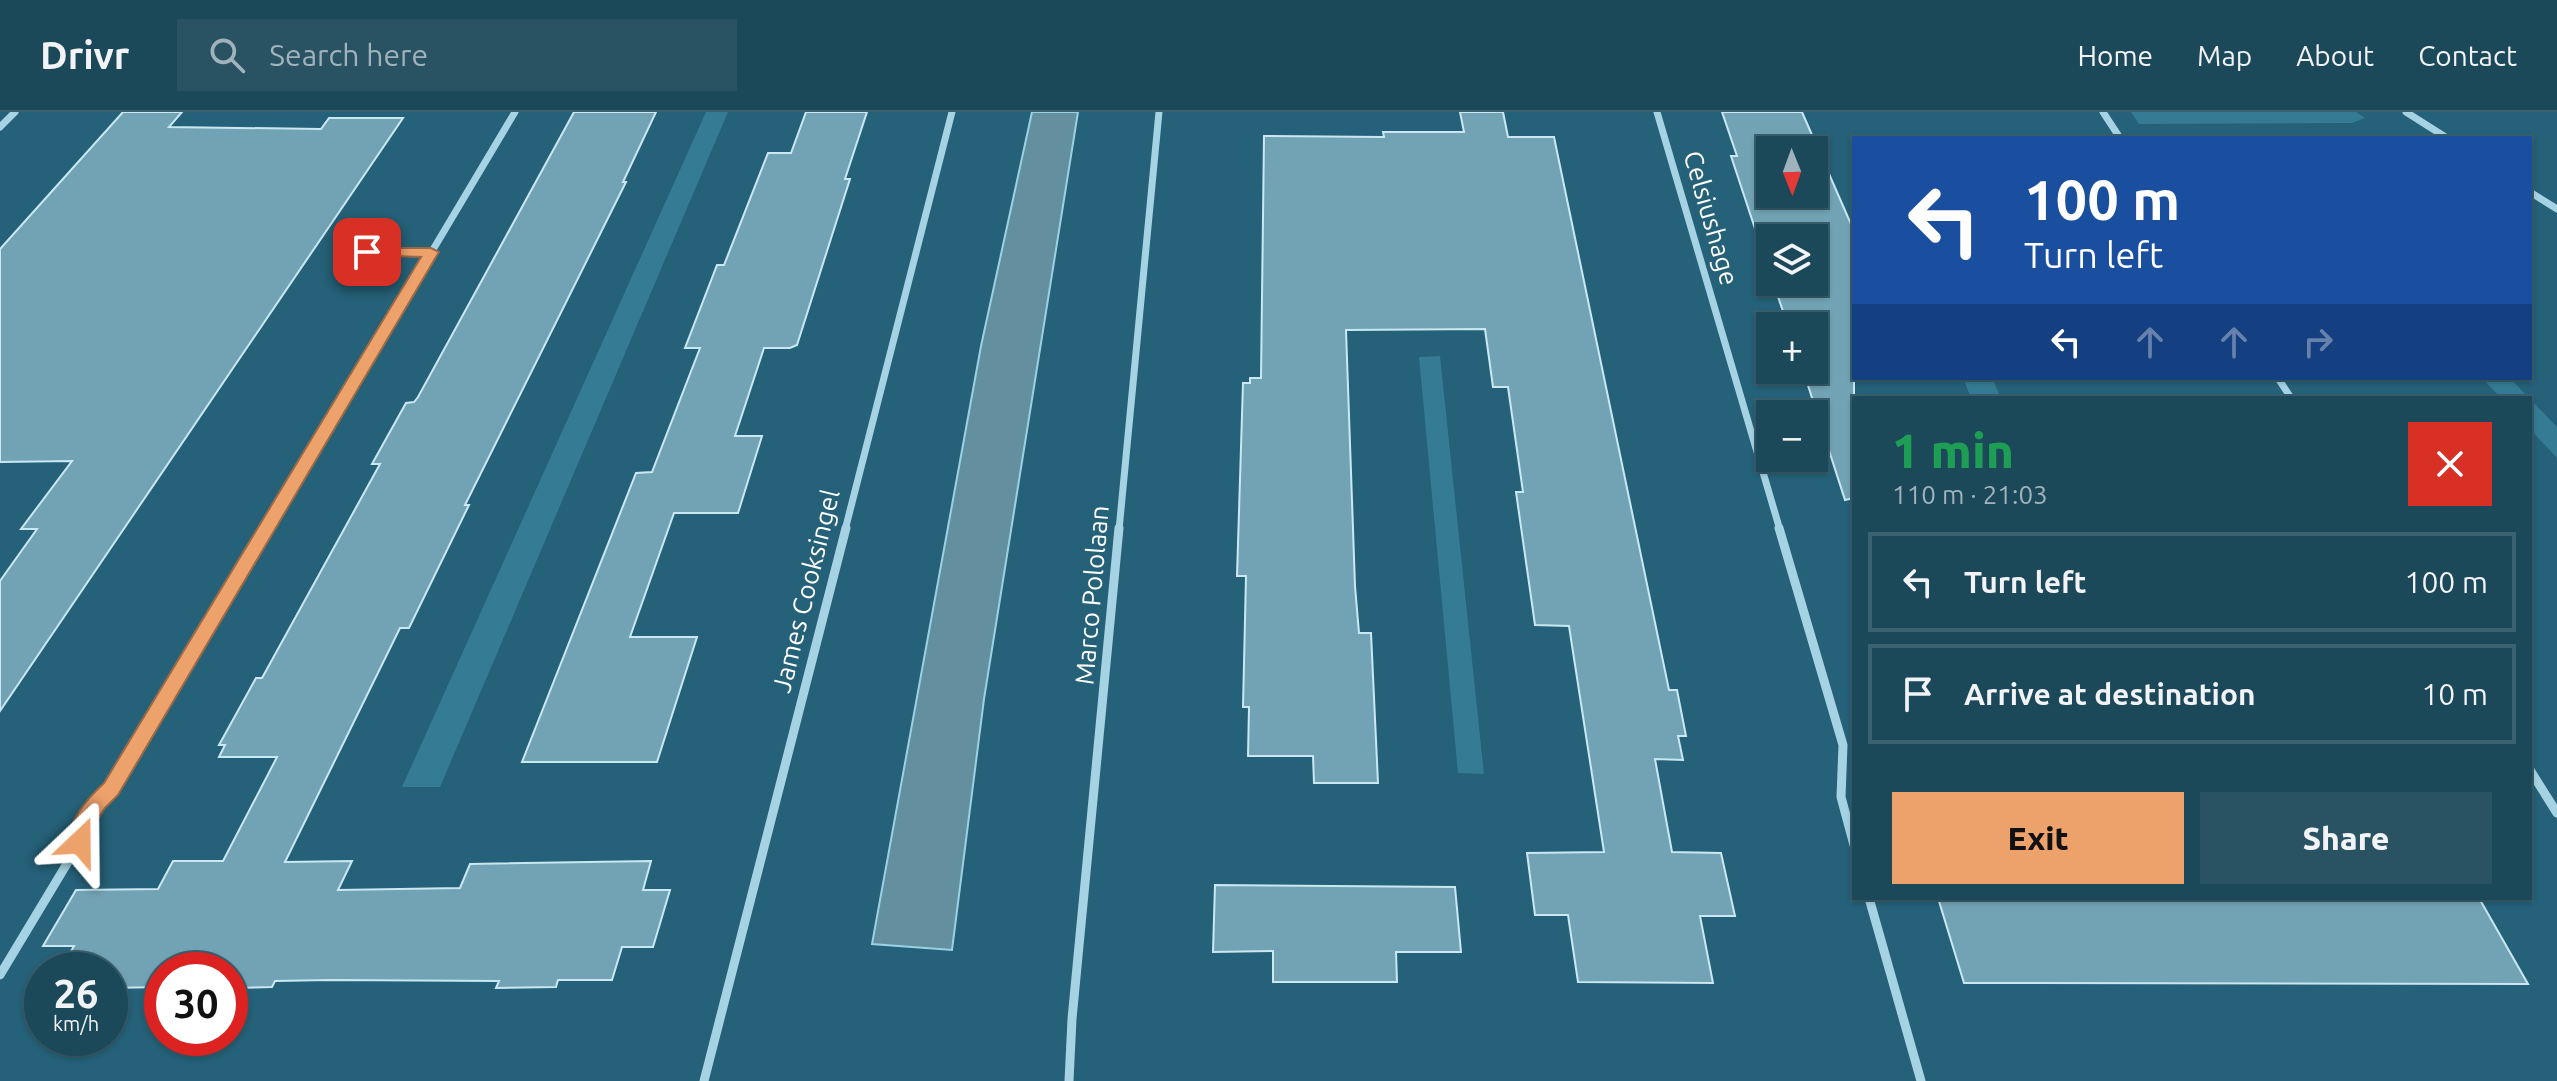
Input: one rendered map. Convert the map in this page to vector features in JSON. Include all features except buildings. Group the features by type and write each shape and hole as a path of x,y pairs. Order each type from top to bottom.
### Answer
{"street":[{"path":"0,127 15,112"},
{"path":"0,975 80,842 80,831 98,802 111,789 515,112"},
{"name":"James Cooksingel","path":"704,1081 952,112"},
{"name":"Marco Pololaan","path":"1069,1081 1072,1019 1159,112"},
{"name":"Celsiushage","path":"1657,112 1843,745 1841,797 1852,838"},
{"path":"2103,112 2119,136"},
{"path":"2406,112 2444,136"},
{"path":"2532,193 2557,209"},
{"path":"2532,773 2557,813"},
{"path":"1870,900 1921,1081"}],"lane":[{"path":"359,252 431,252"}],"shaded area":[{"path":"706,112 728,112 440,787 402,787"},
{"path":"1032,112 1078,112 984,699 952,950 872,944 981,346"},
{"path":"2131,112 2356,112 2365,118 2352,123 2139,124"},
{"path":"1440,356 1484,774 1458,773 1419,357"},
{"path":"1964,380 1993,380 2000,396 1970,396"},
{"path":"2484,380 2512,380 2527,396 2499,396"},
{"path":"2532,401 2557,427 2557,458 2532,431"}],"route":[{"path":"80,842 80,831 98,802 111,789 431,252 367,252"}]}
